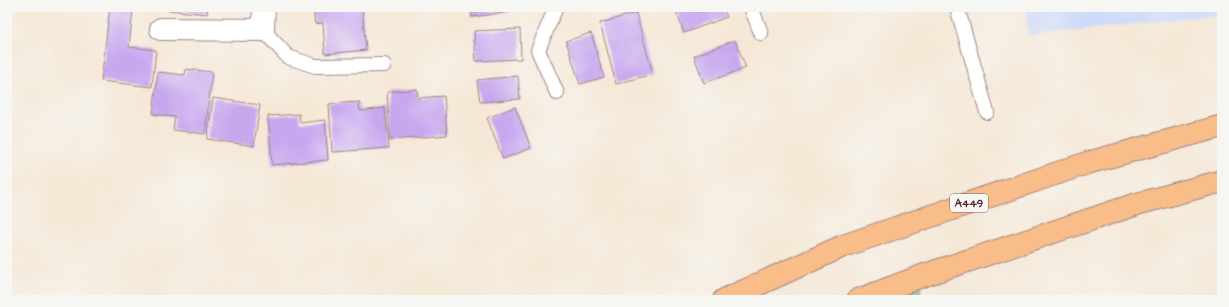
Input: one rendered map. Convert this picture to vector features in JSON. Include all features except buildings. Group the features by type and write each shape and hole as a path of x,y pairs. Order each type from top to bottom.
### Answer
{"highway":[{"name":"A449","path":"724,300 843,246 1087,163 1222,126"},
{"path":"858,300 922,276 1137,204 1222,181"}],"street":[{"path":"161,29 263,30 264,7"}],"lane":[{"path":"556,7 538,50 557,93"},
{"path":"751,7 761,33"},
{"path":"957,7 987,112"},
{"path":"263,30 288,57 315,66 384,65"}],"shaded area":[{"path":"1026,7 1222,7 1222,14 1029,36"}],"green space":[{"path":"922,276 920,300 858,300"}]}
